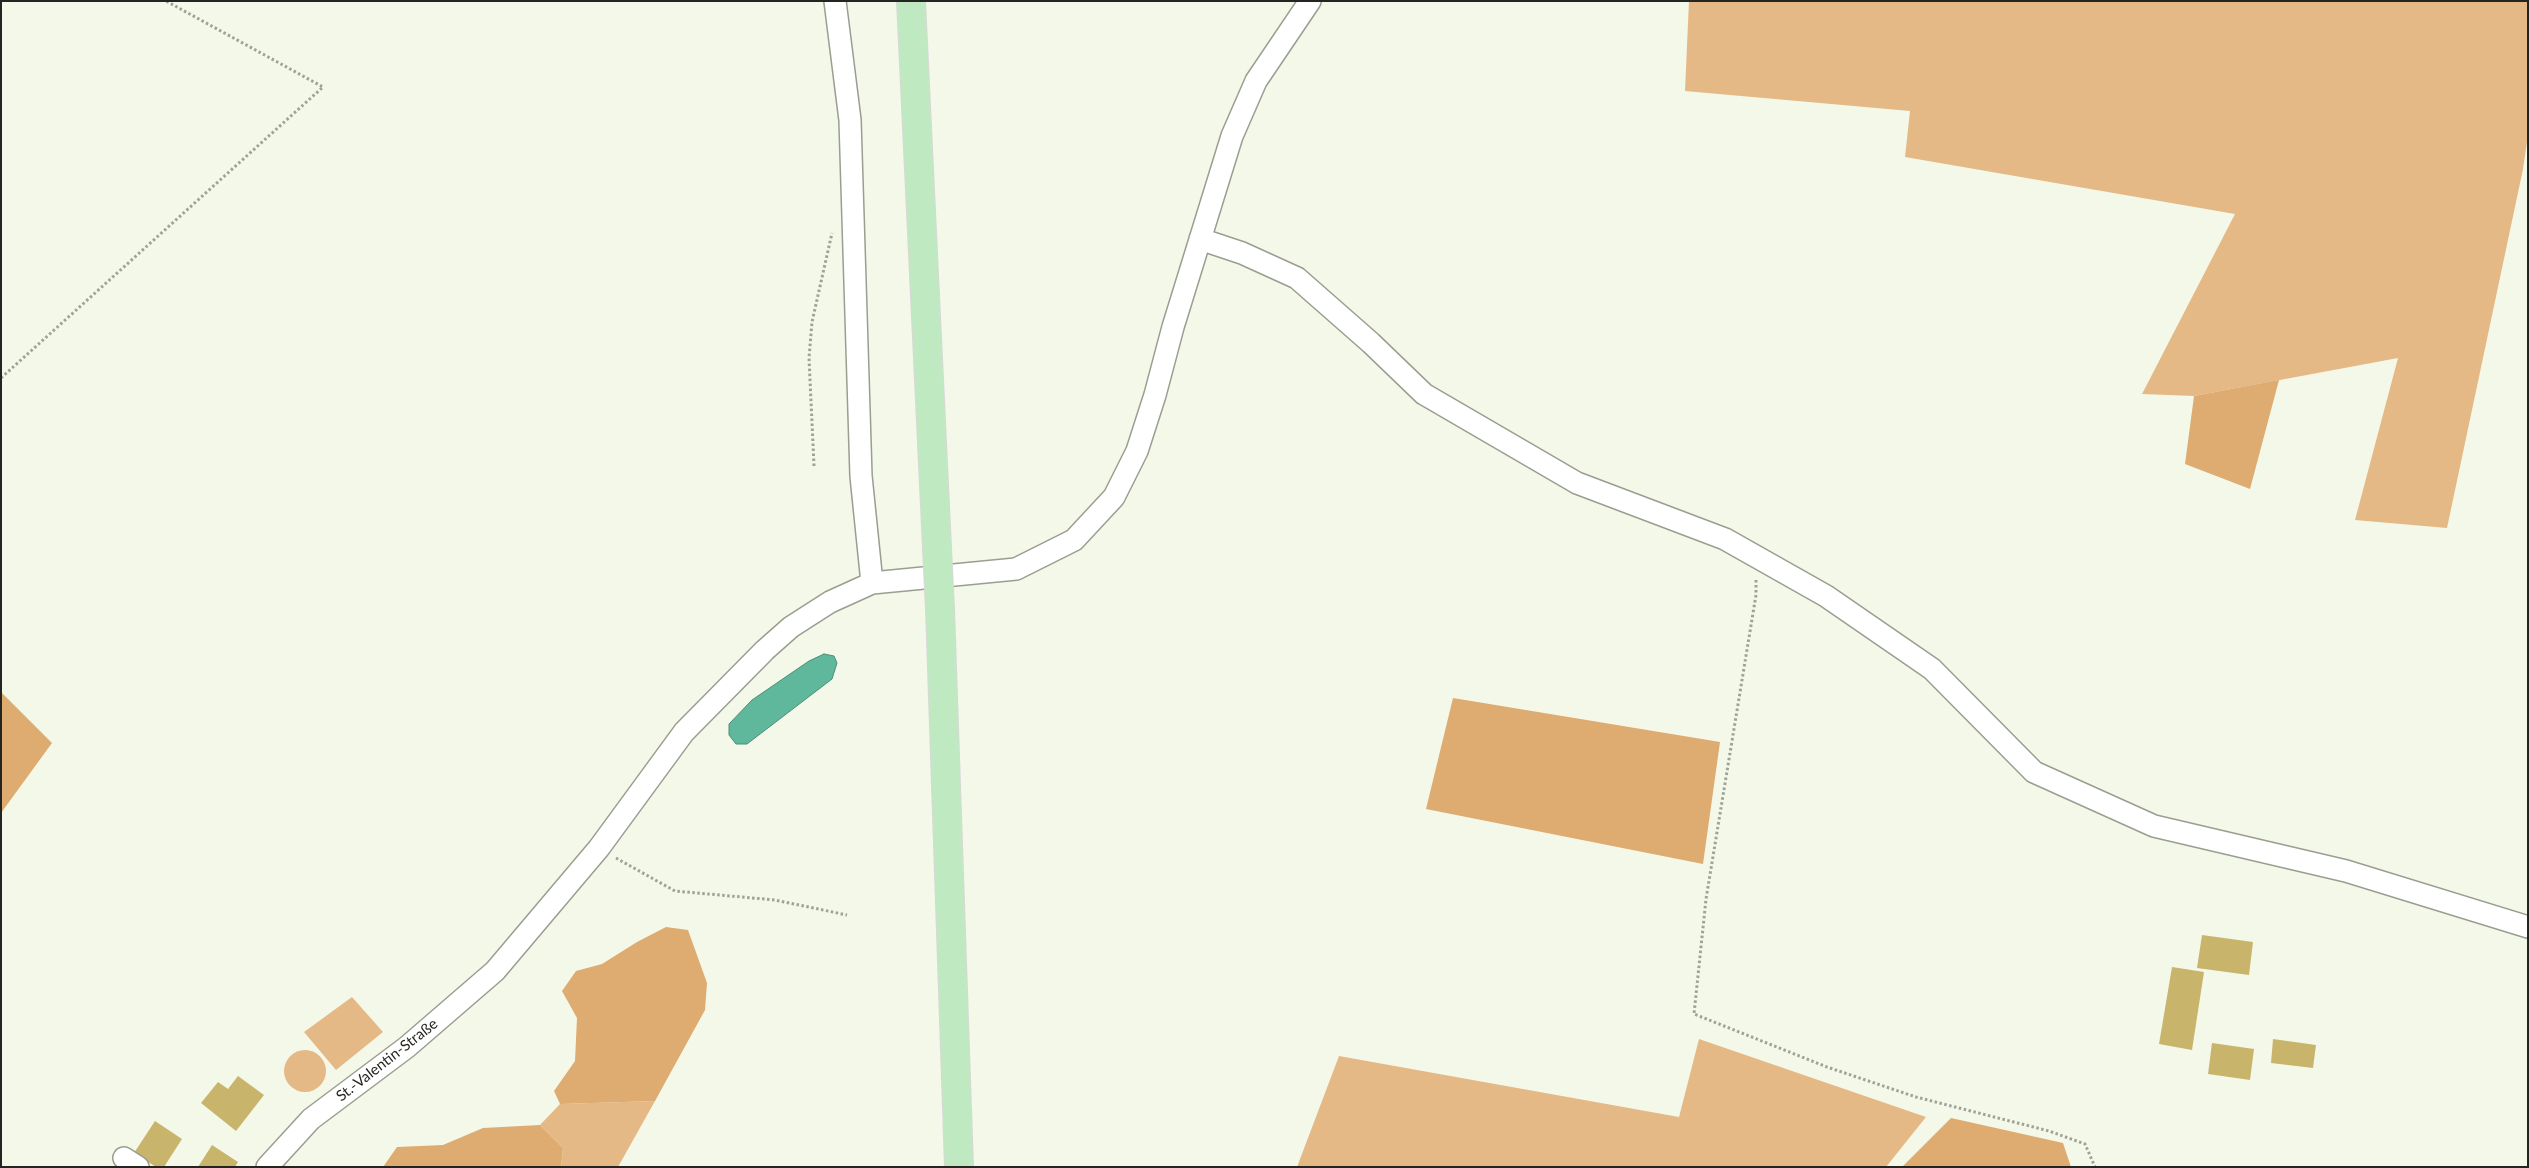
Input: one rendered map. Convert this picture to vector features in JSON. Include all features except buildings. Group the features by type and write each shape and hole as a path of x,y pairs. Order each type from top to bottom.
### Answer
{"main road":[{"path":"911,1 940,609 959,1167"}],"street":[{"path":"835,1 850,120 860,476 872,584"},
{"name":"St.-Valentin-Straße","path":"267,1167 312,1119 407,1047 510,956 599,848 684,732 765,650 791,627 830,602 872,584 1016,569 1074,540 1114,497 1137,451 1232,136 1256,81 1310,1"},
{"path":"1200,239 1242,252 1297,278 1371,343 1424,394 1577,483 1725,539 1826,596 1932,670 2034,772 2154,826 2346,871 2528,928"}],"path":[{"path":"1,378 323,87 166,1"},
{"path":"814,466 809,358 812,322 834,227"},
{"path":"1756,556 1756,595 1706,899 1694,1014 1827,1067 1916,1097 2049,1131 2086,1144 2095,1167"},
{"path":"599,848 675,891 775,900 847,915"}],"shaded area":[{"path":"1689,1 2528,1 2528,135 2523,169 2447,528 2355,520 2398,358 2194,396 2142,394 2235,214 1905,157 1910,111 1685,91"},
{"path":"2279,380 2250,489 2185,464 2194,396"},
{"path":"824,654 834,656 837,663 832,679 747,744 736,744 729,735 729,724 752,700 809,661"},
{"path":"1,692 52,743 1,813"},
{"path":"1453,698 1720,742 1703,864 1426,809"},
{"path":"666,927 688,930 707,983 705,1010 655,1101 560,1104 554,1091 575,1061 577,1018 562,991 576,971 602,964 637,942"},
{"path":"352,997 383,1032 336,1070 304,1032"},
{"path":"1699,1039 1926,1117 1886,1167 1297,1167 1339,1056 1679,1117"},
{"path":"309,1050 317,1053 323,1059 326,1071 323,1083 317,1089 301,1092 293,1089 287,1083 284,1067 287,1059 293,1053"},
{"path":"655,1101 618,1167 561,1167 563,1148 540,1125 560,1104"},
{"path":"1951,1118 2063,1143 2071,1167 1902,1167"},
{"path":"540,1125 563,1148 561,1167 383,1167 397,1147 443,1145 483,1128"}]}
